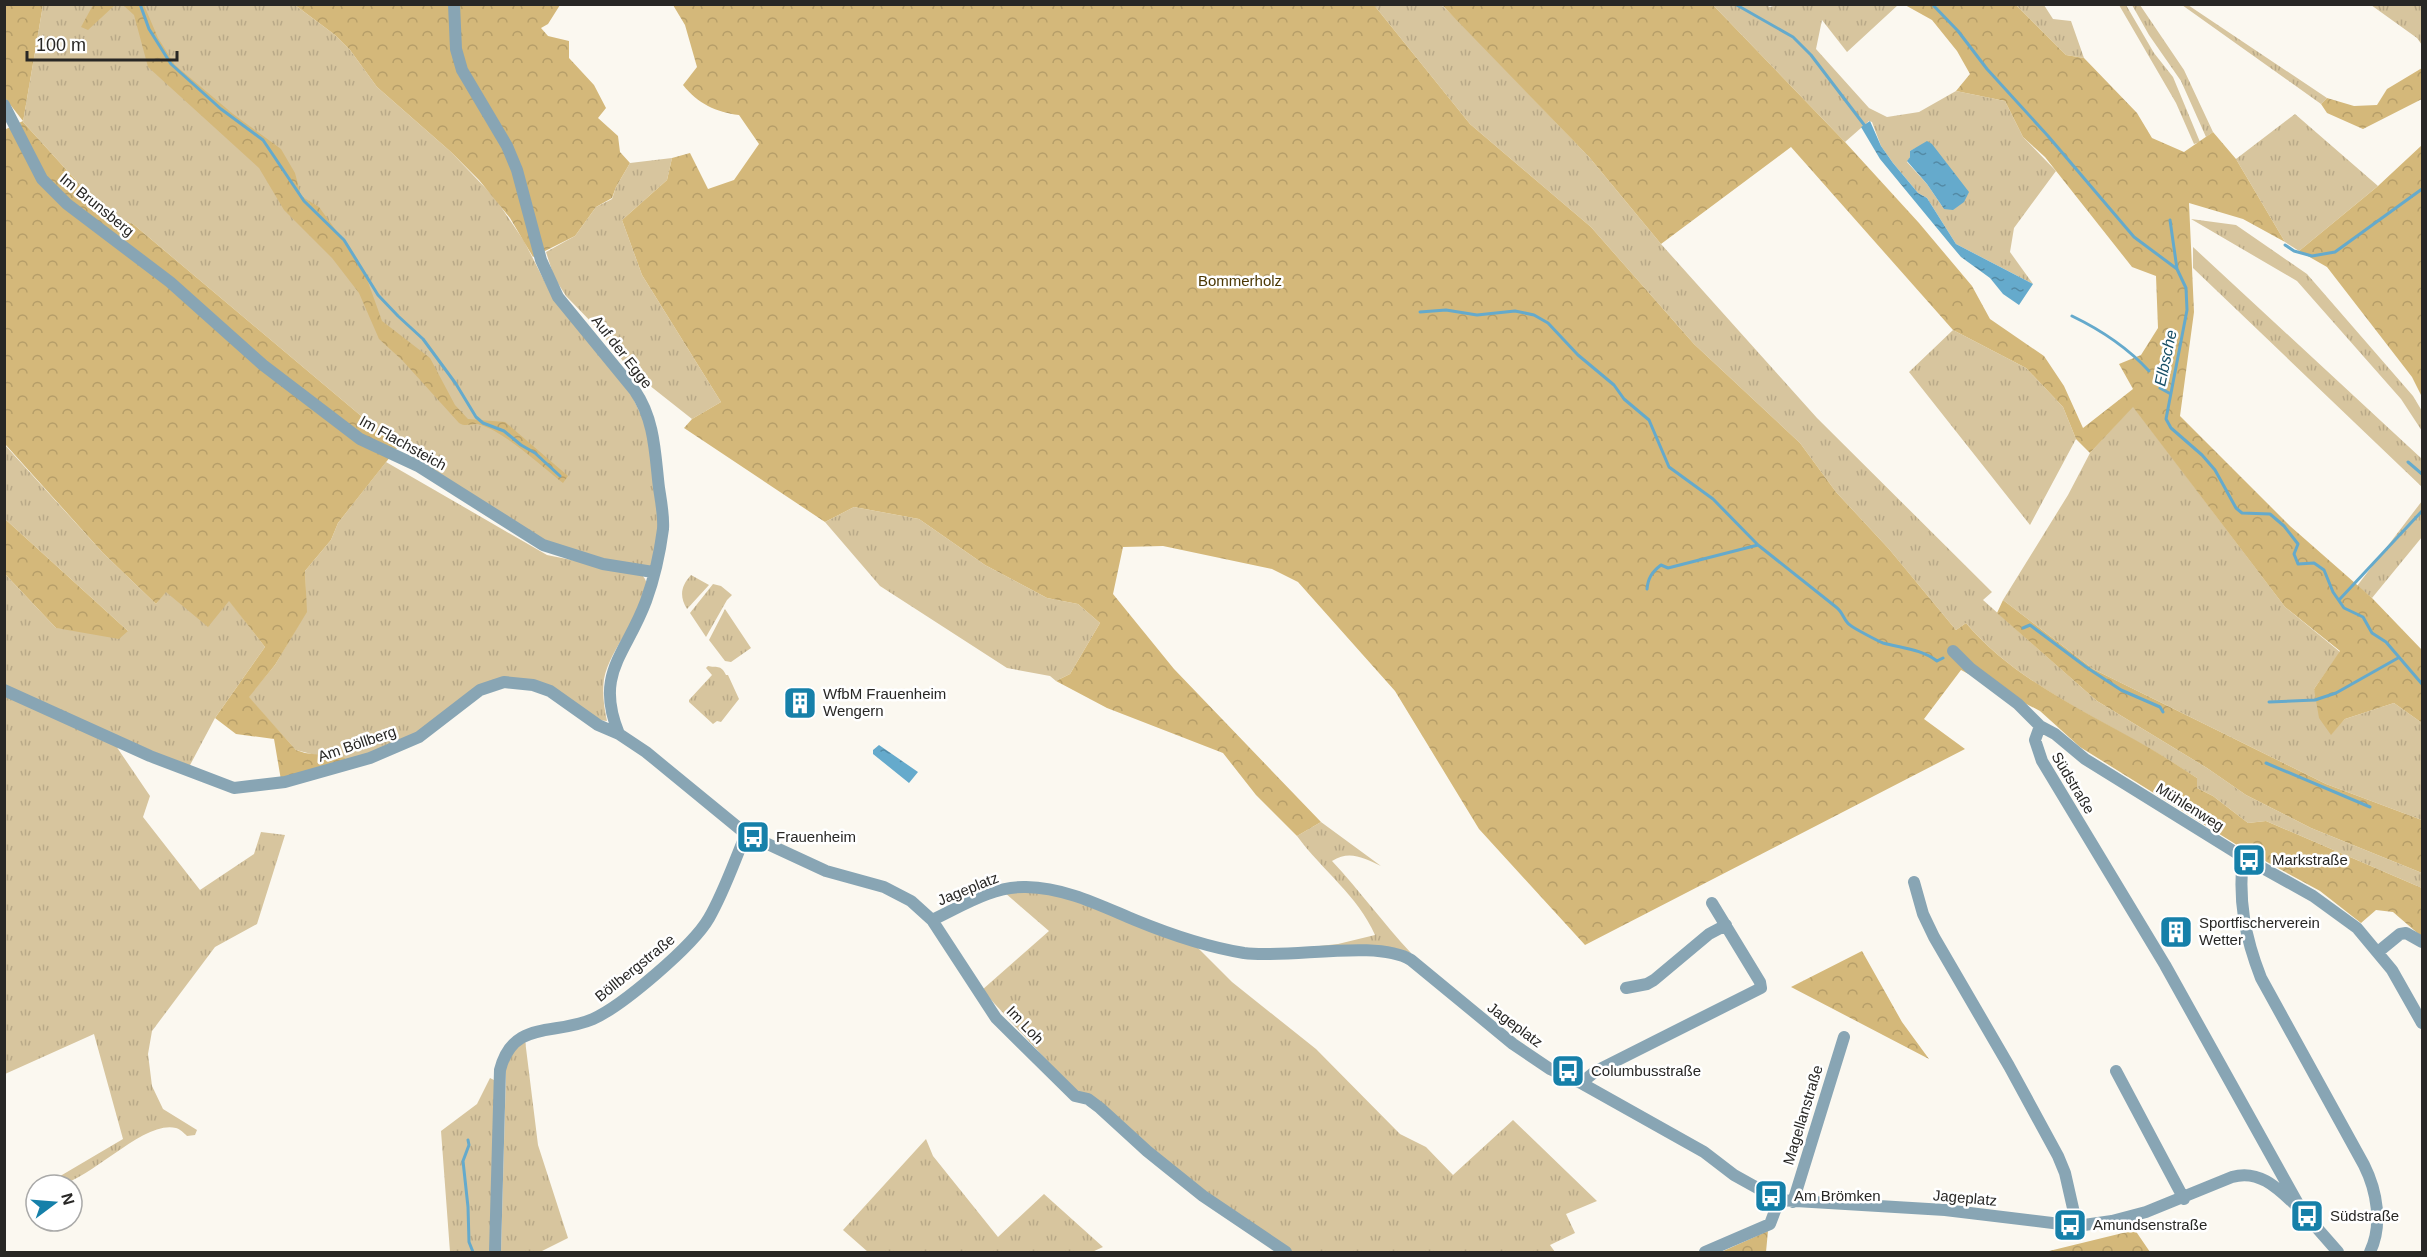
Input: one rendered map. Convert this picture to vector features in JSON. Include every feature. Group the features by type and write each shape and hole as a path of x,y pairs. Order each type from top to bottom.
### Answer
{"street":[{"name":"Auf der Egge","path":"454,4 456,49 462,69 507,146 517,170 541,260 550,284 558,297 635,391 647,412 652,432 663,528 645,603 611,675 610,707 619,734"},
{"name":"Im Brunsberg","path":"4,105 42,179 67,204 170,282"},
{"name":"Im Flachsteich","path":"170,282 263,365 360,439 418,466 543,545 603,564 653,572"},
{"name":"Mühlenweg","path":"1953,651 1970,668 2018,704 2040,726 2055,734 2085,759 2243,857 2320,900 2357,928 2402,985 2422,1023"},
{"name":"Am Böllberg","path":"4,690 150,756 234,788 285,782 361,761 397,748 419,736 480,690 504,682 533,685 550,691 598,726 619,734 646,752 746,834"},
{"name":"Südstraße","path":"2040,726 2035,740 2042,761 2165,965 2302,1211 2338,1252"},
{"name":"Im Loh","path":"746,834 826,871 884,887 911,901 932,920 996,1018 1075,1096 1088,1099 1203,1196 1286,1252"},
{"name":"Böllbergstraße","path":"495,1252 500,1070 512,1043 521,1037 593,1019 613,1008 696,938 712,911 746,834"},
{"path":"2243,857 2240,883 2241,907 2249,944 2261,978 2364,1165 2373,1187 2377,1222 2370,1252"},
{"path":"1914,882 1923,914 1934,937 2014,1074 2058,1156 2065,1173 2077,1226"},
{"name":"Jageplatz","path":"932,920 996,891 1018,887 1053,889 1097,903 1189,940 1243,952 1282,955 1353,950 1393,952 1411,960 1513,1044 1550,1070 1581,1083 1704,1152 1734,1175 1779,1200 1945,1210 2077,1226 2128,1217 2184,1199 2232,1177 2250,1174 2267,1181 2302,1211"},
{"path":"1581,1083 1596,1071 1761,988 1760,982 1712,903"},
{"path":"1626,988 1647,984 1654,980 1709,934 1726,925"},
{"path":"2378,952 2400,934 2406,933 2422,942"},
{"name":"Magellanstraße","path":"1793,1202 1844,1037"},
{"path":"2116,1071 2184,1199"},
{"path":"1705,1252 1770,1224 1779,1200"}],"green space":[{"path":"1764,4 1770,7 1781,4 1898,5 1847,52 1822,20 1816,49 1869,108 1887,117 1919,112 1956,91 2005,101 2023,137 2056,171 2014,228 2010,252 2033,284 1956,244 1927,198 1918,193 1881,146 1872,122 1869,121 1845,142 1713,5","holes":["1916,148 1944,209 1927,184 1907,162 1910,151"]},
{"path":"5,5 43,5 23,122 102,209 133,224 398,447 338,523 331,540 305,571 307,612 275,665 249,697 296,750 345,758 345,763 281,780 274,739 236,734 215,718 265,647 229,601 208,627 166,592 156,604 103,553 5,444 4,130 23,121 5,98"},
{"path":"43,5 295,5 335,35 350,50 377,87 451,152 495,198 524,241 550,292 632,396 650,434 660,528 652,569 599,558 556,545 524,532 398,447 133,224 102,209 23,122"},
{"path":"93,5 115,5 88,30 81,27"},
{"path":"123,5 144,5 158,38 175,65 233,114 281,149 295,173 301,196 319,207 367,279 382,321 430,358 455,405 468,419 505,422 568,476 563,483 491,429 481,425 459,423 402,360 379,339 359,293 332,258 284,210 259,168 148,67 134,15"},
{"path":"295,5 560,5 548,24 541,28 548,36 569,41 569,58 594,85 606,108 598,118 618,136 620,152 630,163 612,198 596,207 575,236 533,257 510,218 479,180 451,152 377,87 350,50 335,35"},
{"name":"Bommerholz","path":"673,5 1374,5 1470,124 1591,227 1694,344 1800,443 1836,492 1889,549 1956,630 1966,623 2006,662 2052,694 2191,774 2197,778 2197,788 2213,796 2248,823 2266,821 2422,888 2422,937 2393,912 2376,910 2361,923 2320,891 2245,850 2080,747 2040,711 1961,670 1924,719 1965,749 1585,945 1479,829 1395,691 1298,582 1272,569 1163,546 1123,547 1113,594 1174,669 1321,822 1297,836 1256,795 1223,753 1107,708 1056,681 1070,674 1100,623 1078,604 1047,598 985,565 919,519 854,507 825,522 684,428 692,419 721,402 642,275 622,220 667,180 672,158 690,153 708,189 734,180 759,144 739,115 708,106 683,85 697,67 685,25"},
{"path":"1374,5 1441,5 1460,22 1589,157 1661,244 1817,418 1992,592 1983,600 2097,701 2207,768 2246,795 2311,828 2422,873 2422,888 2266,821 2248,823 2213,796 2197,788 2197,778 2156,752 2052,694 2006,662 1966,623 1956,630 1889,549 1836,492 1800,443 1694,344 1591,227 1470,124"},
{"path":"1442,5 1713,5 1845,142 1919,223 1972,286 1990,319 2044,356 2064,386 2083,428 2133,389 2119,364 2141,355 2158,328 2156,276 2132,267 2045,157 2023,137 2005,101 1956,91 1970,74 1957,51 1932,20 1905,5 2016,5 2066,55 2084,58 2137,113 2152,138 2184,152 2213,132 2236,159 2285,242 2243,219 2189,203 2194,312 2180,416 2290,526 2372,598 2422,650 2422,723 2394,703 2345,719 2331,735 2319,718 2314,689 2340,651 2285,607 2133,407 2090,453 2076,439 2063,407 2026,368 1953,330 1791,147 1661,244 1589,157"},
{"path":"2016,5 2044,5 2053,19 2071,21 2084,58 2066,55"},
{"path":"2119,5 2126,5 2154,53 2173,77 2200,142 2194,144 2176,103"},
{"path":"2132,5 2140,5 2184,70 2213,132 2206,137 2181,81 2149,35"},
{"path":"2182,5 2188,5 2327,98 2321,104"},
{"path":"2371,5 2422,5 2422,45 2417,38"},
{"path":"2422,68 2422,99 2363,129 2327,113 2321,104 2327,98 2354,106 2377,105 2387,89"},
{"path":"2295,114 2378,186 2299,251 2285,242 2236,159"},
{"path":"2422,145 2422,397 2412,377 2327,267 2299,251 2378,186"},
{"path":"672,158 667,180 622,220 642,275 721,402 692,419 630,370 597,328 566,296 554,277 546,252 575,236 596,207 612,199 630,163"},
{"path":"2191,219 2236,225 2307,274 2413,396 2422,411 2422,431 2401,399 2297,281"},
{"path":"2193,247 2422,459 2422,487 2193,268"},
{"path":"1953,330 2026,368 2063,407 2076,439 2030,525 1909,372"},
{"path":"2133,406 2285,607 2340,652 2314,689 2331,734 2345,719 2394,703 2422,723 2422,820 2326,784 2093,669 2003,600 2068,495 2090,453"},
{"path":"4,444 103,553 156,604 166,591 229,600 265,647 215,718 189,767 5,687 5,574 56,628 128,631 5,519"},
{"path":"386,462 547,555 641,574 644,577 646,584 644,597 607,667 603,690 607,721 599,720 555,690 493,682 417,734 346,763 296,750 248,697 275,665 306,612 305,571 331,540 338,523"},
{"path":"2422,501 2422,537 2372,598 2357,586"},
{"path":"854,507 919,519 985,565 1047,598 1078,604 1100,623 1070,674 1056,681 1050,676 1007,668 880,586 825,522"},
{"path":"5,519 128,631 119,639 56,628 5,574"},
{"path":"691,575 709,585 687,609 682,591"},
{"path":"713,584 721,586 732,595 706,637 690,613"},
{"path":"2003,600 2093,669 2326,784 2422,820 2422,873 2311,828 2246,795 2207,768 2097,701 1997,613"},
{"path":"725,609 751,648 731,662 725,661 709,640"},
{"path":"708,666 720,668 728,675 739,699 721,722 717,721 713,724 689,702 712,675 706,668"},
{"path":"5,693 114,743 150,796 143,817 200,890 254,854 261,832 285,835 257,924 215,947 152,1031 148,1054 152,1086 163,1109 197,1130 195,1135 187,1136 176,1128 163,1128 134,1141 84,1174 65,1173 123,1139 94,1034 5,1074"},
{"path":"1321,822 1381,866 1351,856 1332,861 1411,953 1385,948 1291,949 1338,944 1375,935 1359,908 1297,836"},
{"path":"1004,892 1050,892 1196,946 1232,982 1316,1049 1400,1134 1426,1147 1453,1175 1513,1120 1597,1201 1566,1214 1575,1233 1550,1245 1555,1252 1290,1252 1203,1193 1073,1089 982,990 1049,931"},
{"path":"1862,951 1902,1022 1929,1059 1791,987"},
{"path":"525,1040 538,1145 568,1238 540,1252 501,1252 506,1072 504,1069 510,1055"},
{"path":"490,1078 496,1081 490,1252 450,1252 441,1131 477,1104"},
{"path":"926,1139 933,1156 998,1237 1044,1194 1103,1247 1092,1252 868,1252 843,1230"},
{"path":"2135,1230 2150,1252 2045,1252"},
{"path":"1768,1231 1766,1252 1721,1252"}],"water":[{"path":"1870,121 1881,146 1918,193 1927,198 1956,244 2033,284 2019,305 2003,294 1990,278 1961,257 1880,159 1861,127"},
{"path":"1927,141 1932,144 1969,192 1964,202 1953,210 1944,209 1907,161 1910,151"},
{"path":"879,745 918,772 909,783 873,754 873,750"}],"waterway":[{"path":"140,4 149,29 171,64 221,109 263,140 304,201 344,240 378,295 423,339 456,384 476,417 483,423 504,431 535,453 560,476"},
{"path":"1735,4 1793,37 1811,55 1865,126"},
{"name":"Elbsche","path":"1932,4 1958,31 1987,69 2134,237 2177,269 2186,288 2187,310 2166,419 2171,428 2202,455 2215,470 2236,508 2242,513 2270,514 2284,526 2298,544 2294,554 2298,564 2314,563 2324,570 2333,592 2344,608 2363,617 2372,633 2386,642 2422,684"},
{"path":"2285,245 2294,251 2312,256 2335,252 2422,189"},
{"path":"2170,220 2177,269"},
{"path":"1420,312 1446,310 1477,315 1515,311 1534,315 1548,323 1578,355 1614,385 1624,399 1649,420 1669,467 1713,499 1758,545 1838,609 1852,627 1883,643 1918,651 1937,661 1943,658"},
{"path":"2072,316 2113,340 2149,371"},
{"path":"2160,388 2169,393"},
{"path":"2408,462 2422,474"},
{"path":"2339,600 2422,511"},
{"path":"1647,589 1651,576 1661,565 1668,568 1758,545"},
{"path":"2023,628 2030,625 2121,690 2160,707 2163,712"},
{"path":"2269,702 2315,700 2336,693 2398,658"},
{"path":"2266,763 2370,807"},
{"path":"468,1140 469,1145 463,1161 469,1242 473,1252"}],"place":[{"name":"WfbM Frauenheim Wengern","path":"800,703"},
{"name":"Frauenheim","path":"753,837"},
{"name":"Markstraße","path":"2249,860"},
{"name":"Sportfischerverein Wetter","path":"2176,932"},
{"name":"Columbusstraße","path":"1568,1071"},
{"name":"Am Brömken","path":"1771,1196"},
{"name":"Südstraße","path":"2307,1216"},
{"name":"Amundsenstraße","path":"2070,1225"}]}
